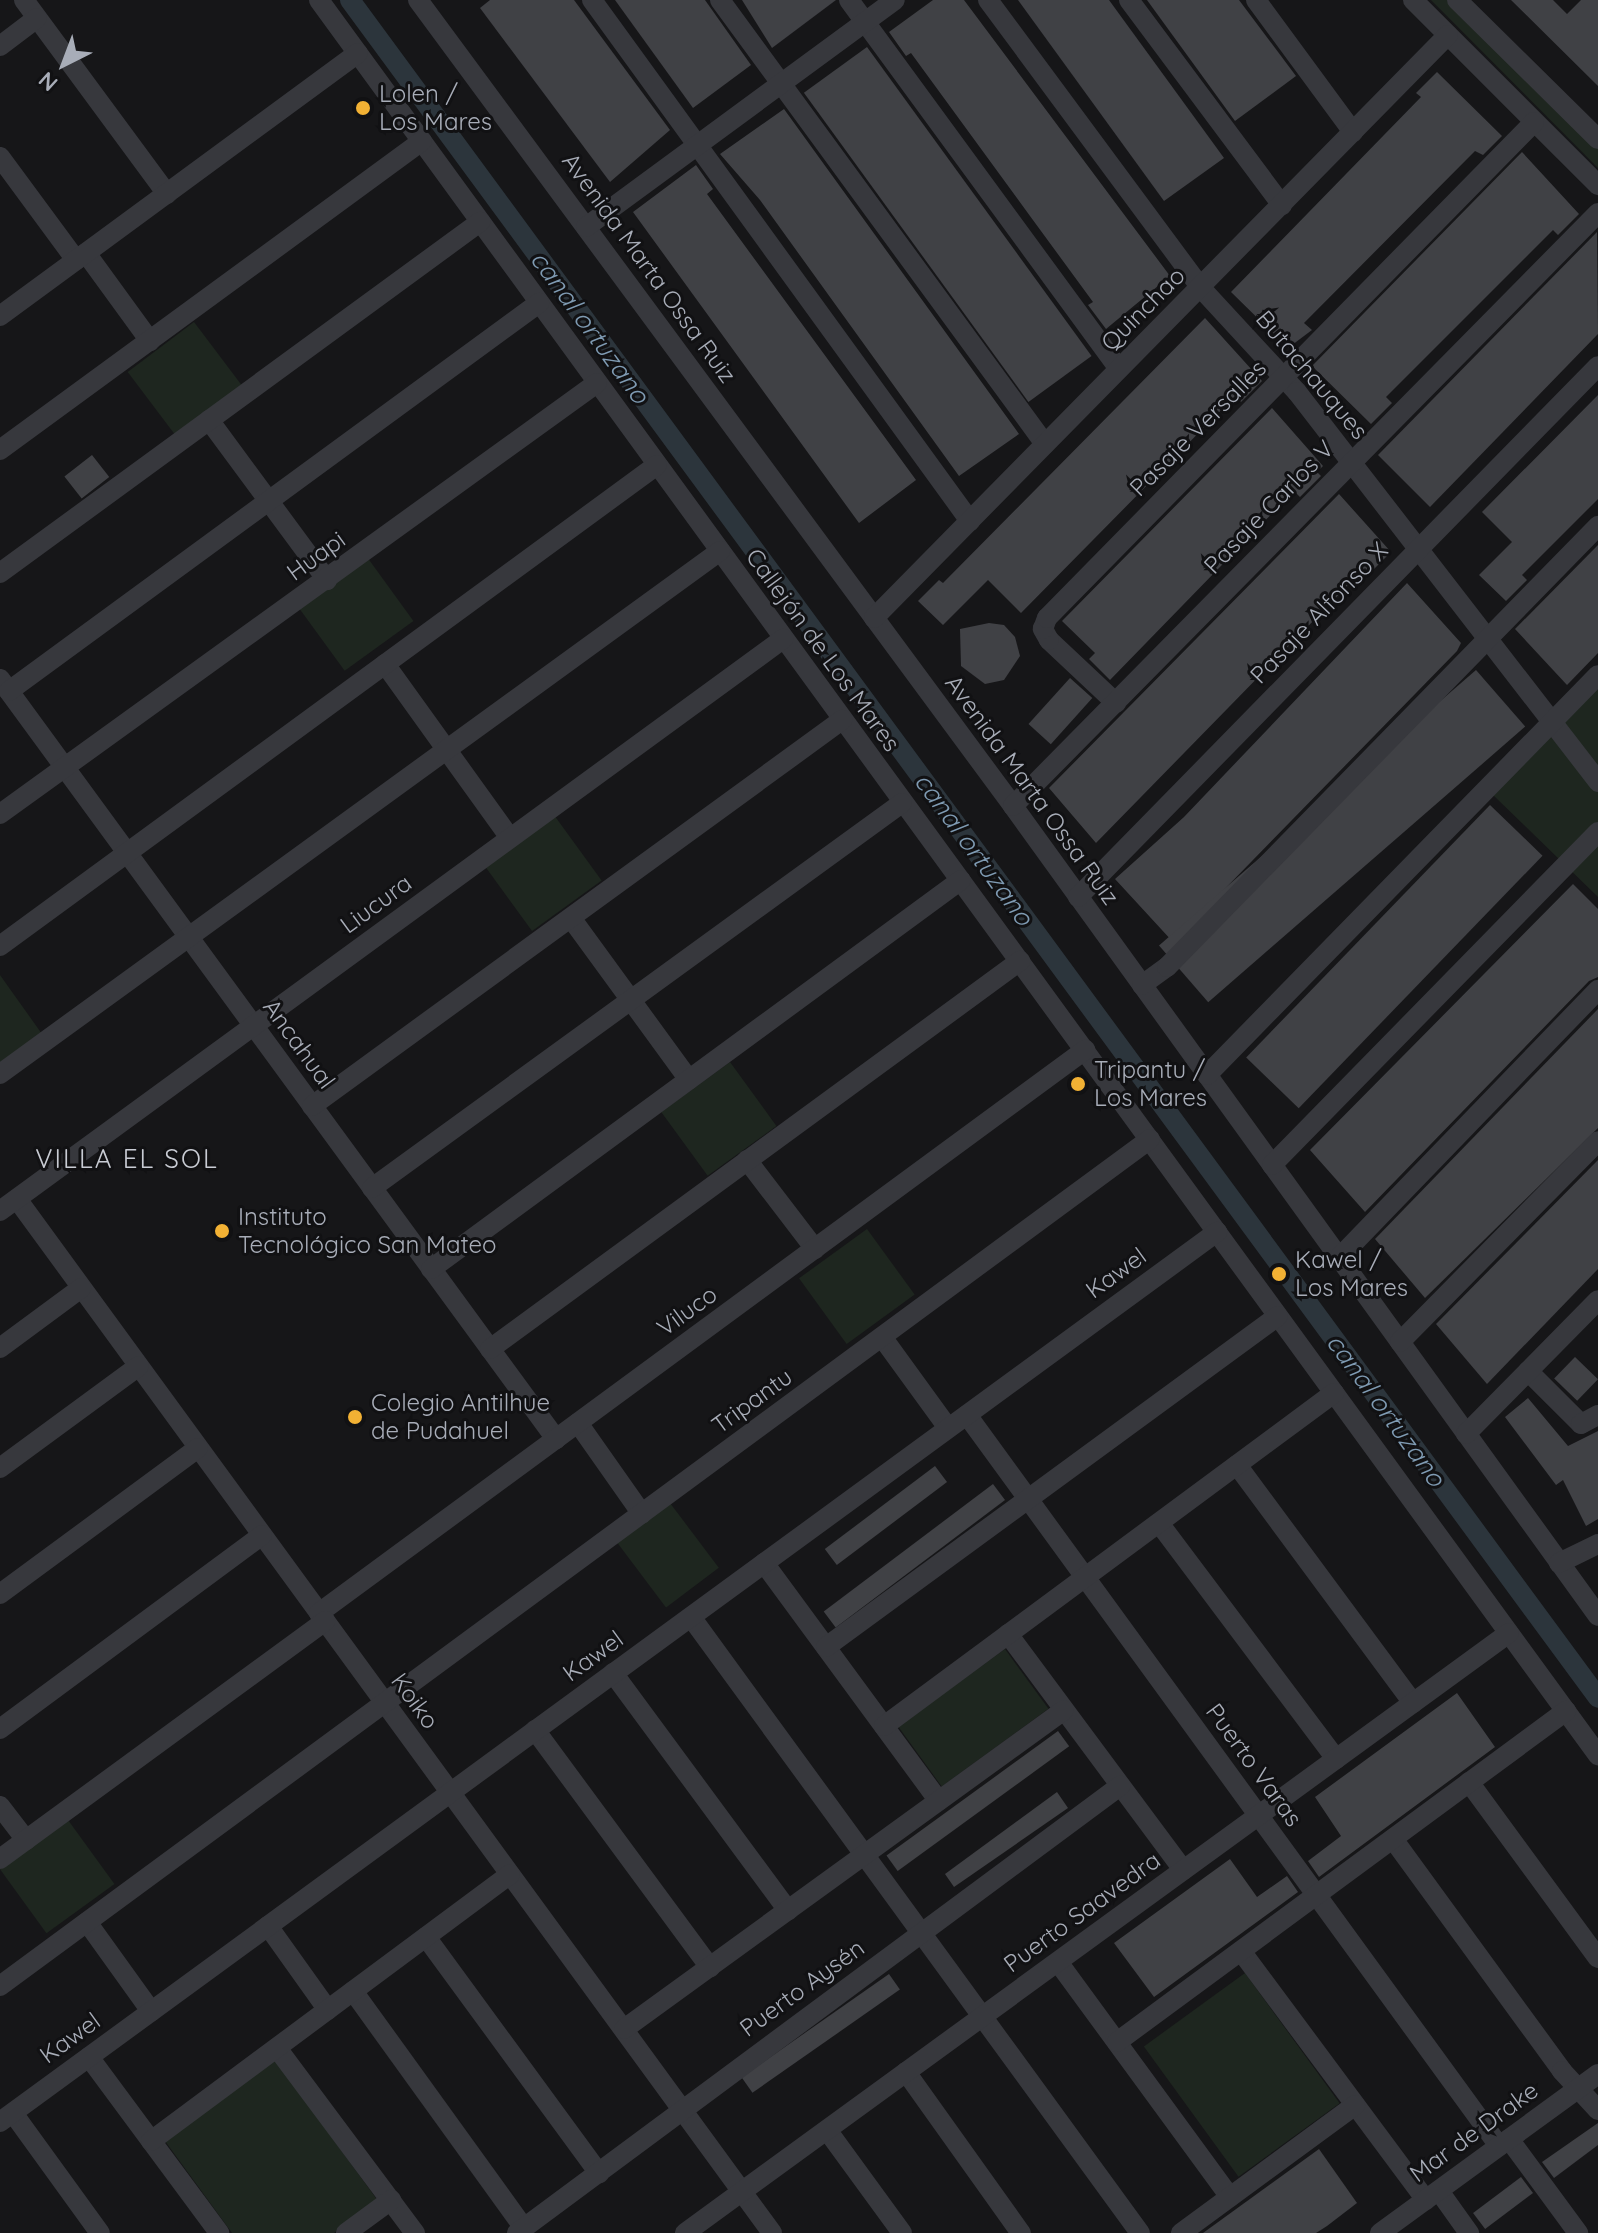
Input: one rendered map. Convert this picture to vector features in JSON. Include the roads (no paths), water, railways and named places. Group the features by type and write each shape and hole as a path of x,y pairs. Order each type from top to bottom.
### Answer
{"street":[{"path":"24,0 167,194"},
{"name":"Callejón de Los Mares","path":"319,0 1598,1755"},
{"path":"592,0 970,521"},
{"path":"720,0 1045,444"},
{"path":"849,0 1119,369"},
{"path":"586,227 895,0"},
{"name":"Butachauques","path":"988,0 1200,287 1285,377 1598,782"},
{"path":"1129,0 1282,205"},
{"path":"1256,0 1353,132"},
{"path":"1413,0 1598,185"},
{"path":"1457,0 1598,139"},
{"name":"Avenida Marta Ossa Ruiz","path":"429,5 586,227 1013,806 1598,1616"},
{"path":"0,46 37,18"},
{"name":"Quinchao","path":"874,618 1448,35"},
{"path":"0,316 358,53"},
{"name":"Pasaje Versalles","path":"1116,703 1049,640 1044,624 1534,122"},
{"path":"0,450 422,141"},
{"path":"4,170 81,256 150,341"},
{"name":"Pasaje Carlos V","path":"1013,806 1350,460 1598,213"},
{"path":"0,573 480,222"},
{"path":"3,684 268,501 539,303"},
{"name":"Pasaje Alfonso X","path":"1078,897 1598,366"},
{"name":"Huapi","path":"0,814 64,767 83,759 597,383"},
{"path":"209,420 327,580"},
{"path":"0,946 657,465"},
{"path":"1142,985 1175,958 1598,526"},
{"path":"0,1074 190,939 720,551"},
{"name":"Liucura","path":"8,1205 783,639"},
{"path":"385,664 510,838"},
{"path":"1207,1075 1598,675"},
{"name":"Ancahual","path":"3,684 556,1439"},
{"path":"312,1106 842,720"},
{"path":"372,1188 902,803"},
{"path":"1272,1165 1598,832"},
{"path":"431,1269 961,880"},
{"path":"571,918 689,1080"},
{"path":"490,1349 1020,961"},
{"path":"1339,1258 1598,990"},
{"name":"Viluco","path":"0,1859 556,1439 1085,1050"},
{"name":"Tripantu","path":"0,1986 1150,1139"},
{"path":"1400,1342 1598,1141"},
{"path":"747,1160 815,1249"},
{"name":"Koiko","path":"8,1205 81,1288 139,1366 772,2233"},
{"name":"Kawel","path":"6,2117 1217,1232"},
{"path":"0,1348 81,1288"},
{"path":"1466,1434 1598,1300"},
{"path":"826,1647 1278,1316"},
{"path":"882,1337 948,1428"},
{"path":"0,1468 139,1366"},
{"path":"1528,1371 1581,1424 1598,1415"},
{"path":"884,1726 1334,1393"},
{"name":"Puerto Varas","path":"967,1415 1316,1895 1504,2142 1578,2233"},
{"path":"578,1423 642,1514"},
{"path":"0,1594 198,1448"},
{"path":"1237,1465 1413,1703"},
{"path":"1159,1523 1336,1759"},
{"path":"0,1729 262,1535"},
{"path":"1559,1563 1598,1544"},
{"path":"764,1563 939,1801"},
{"path":"691,1617 1140,2233"},
{"name":"Puerto Saavedra","path":"685,2233 1509,1633"},
{"path":"1008,1634 1183,1870"},
{"path":"613,1673 788,1910"},
{"path":"624,2029 1064,1710"},
{"path":"1117,2042 1566,1711"},
{"path":"535,1730 710,1967"},
{"path":"1469,1782 1598,1958"},
{"name":"Puerto Aysén","path":"520,2230 1120,1786"},
{"path":"0,1806 26,1840"},
{"path":"1393,1839 1598,2110"},
{"path":"151,2141 510,1874"},
{"path":"87,1922 151,2011"},
{"path":"268,1926 328,2010"},
{"path":"426,1937 599,2173"},
{"path":"1241,1951 1355,2105 1469,2233"},
{"path":"1058,1962 1230,2197"},
{"path":"353,1991 520,2230"},
{"path":"277,2048 415,2233"},
{"path":"89,2057 219,2233"},
{"path":"906,2072 1021,2233"},
{"name":"Mar de Drake","path":"1380,2233 1598,2074"},
{"path":"1181,2233 1355,2105"},
{"path":"6,2117 100,2233"},
{"path":"827,2130 902,2233"},
{"path":"346,2233 391,2200"}],"waterway":[{"name":"canal ortuzano","path":"350,0 1598,1698"}],"place":[{"name":"Lolen / Los Mares","path":"363,108"},
{"name":"Tripantu / Los Mares","path":"1078,1084"},
{"name":"Instituto Tecnológico San Mateo","path":"222,1231"},
{"name":"Kawel / Los Mares","path":"1279,1274"},
{"name":"Colegio Antilhue de Pudahuel","path":"355,1417"}],"district":[{"name":"VILLA EL SOL","path":"127,1159"}]}
